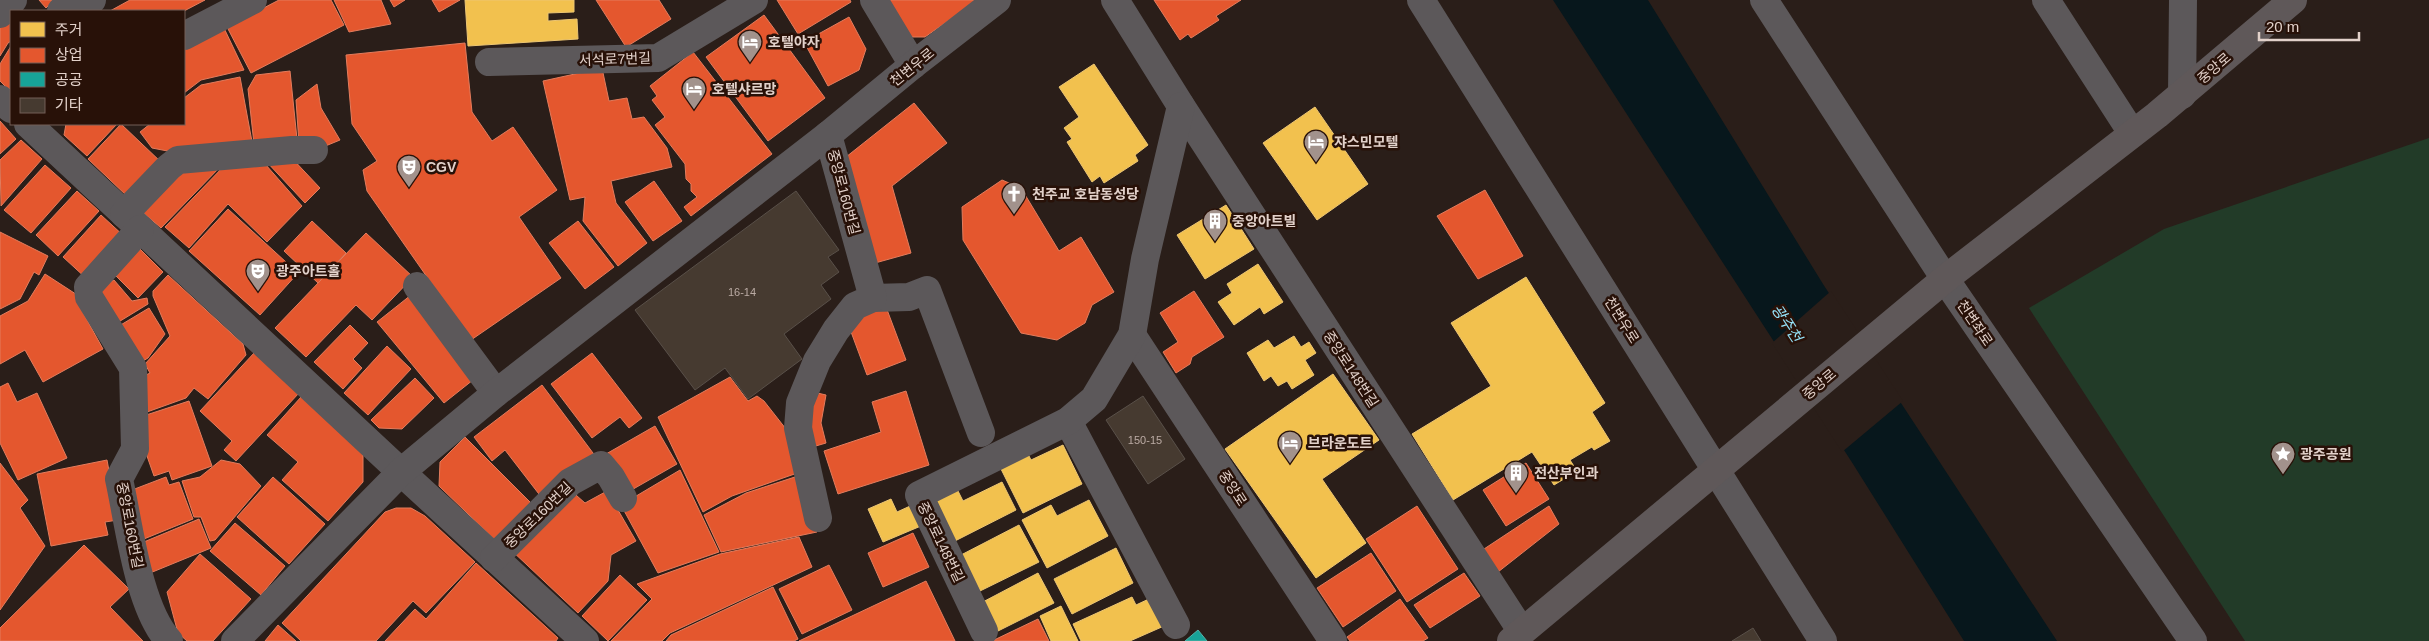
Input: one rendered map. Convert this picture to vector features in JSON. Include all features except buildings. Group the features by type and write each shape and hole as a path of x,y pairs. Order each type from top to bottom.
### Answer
{"main road":[{"name":"중앙로","path":"1517,637 1945,279 2182,95 2293,0"}],"street":[{"path":"0,14 14,0 29,10"},
{"path":"64,10 92,0"},
{"path":"185,35 252,0"},
{"name":"서석로7번길","path":"489,62 658,58 754,0"},
{"path":"874,0 913,64"},
{"name":"천변우로","path":"828,135 913,64 997,0"},
{"name":"중앙로148번길","path":"1115,0 1517,637"},
{"name":"천변우로","path":"1421,0 1823,641"},
{"name":"천변좌로","path":"1764,0 1945,279 2193,641"},
{"path":"2046,0 2132,134"},
{"path":"2182,95 2183,0"},
{"path":"0,99 10,108"},
{"name":"중앙로148번길","path":"984,631 919,495 1068,420 1094,399 1132,335 1145,259 1181,106"},
{"name":"중앙로160번길","path":"29,125 400,472 585,641"},
{"name":"중앙로160번길","path":"235,641 400,472 496,393 828,135 874,298"},
{"name":"중앙로160번길","path":"169,641 158,624 144,589 119,479 135,449 133,368 89,297 88,287 169,167 178,160 292,150 314,150"},
{"path":"417,286 496,393"},
{"path":"818,518 798,428 800,402 817,360 836,330 855,306 874,298 909,297 927,290 981,433"},
{"name":"중앙로","path":"1132,335 1333,641"},
{"path":"1068,420 1176,625"},
{"name":"중앙로160번길","path":"494,558 570,482 600,464 611,477 623,498"}],"green space":[{"name":"광주공원","path":"2429,138 2429,641 2245,641 2029,308 2164,229"}],"water":[{"name":"광주천","path":"1553,0 1648,0 1823,284 2057,641 1964,641 1853,464"}],"pier":[{"path":"1831,291 1903,401 1842,452 1772,343"}],"place":[{"name":"호텔야자","path":"750,63"},
{"name":"호텔샤르망","path":"694,110"},
{"name":"쟈스민모텔","path":"1316,163"},
{"name":"CGV","path":"409,188"},
{"name":"천주교 호남동성당","path":"1014,215"},
{"name":"중앙아트빌","path":"1215,242"},
{"name":"광주아트홀","path":"258,292"},
{"name":"브라운도트","path":"1290,464"},
{"name":"광주공원","path":"2283,475"},
{"name":"전산부인과","path":"1516,494"}]}
